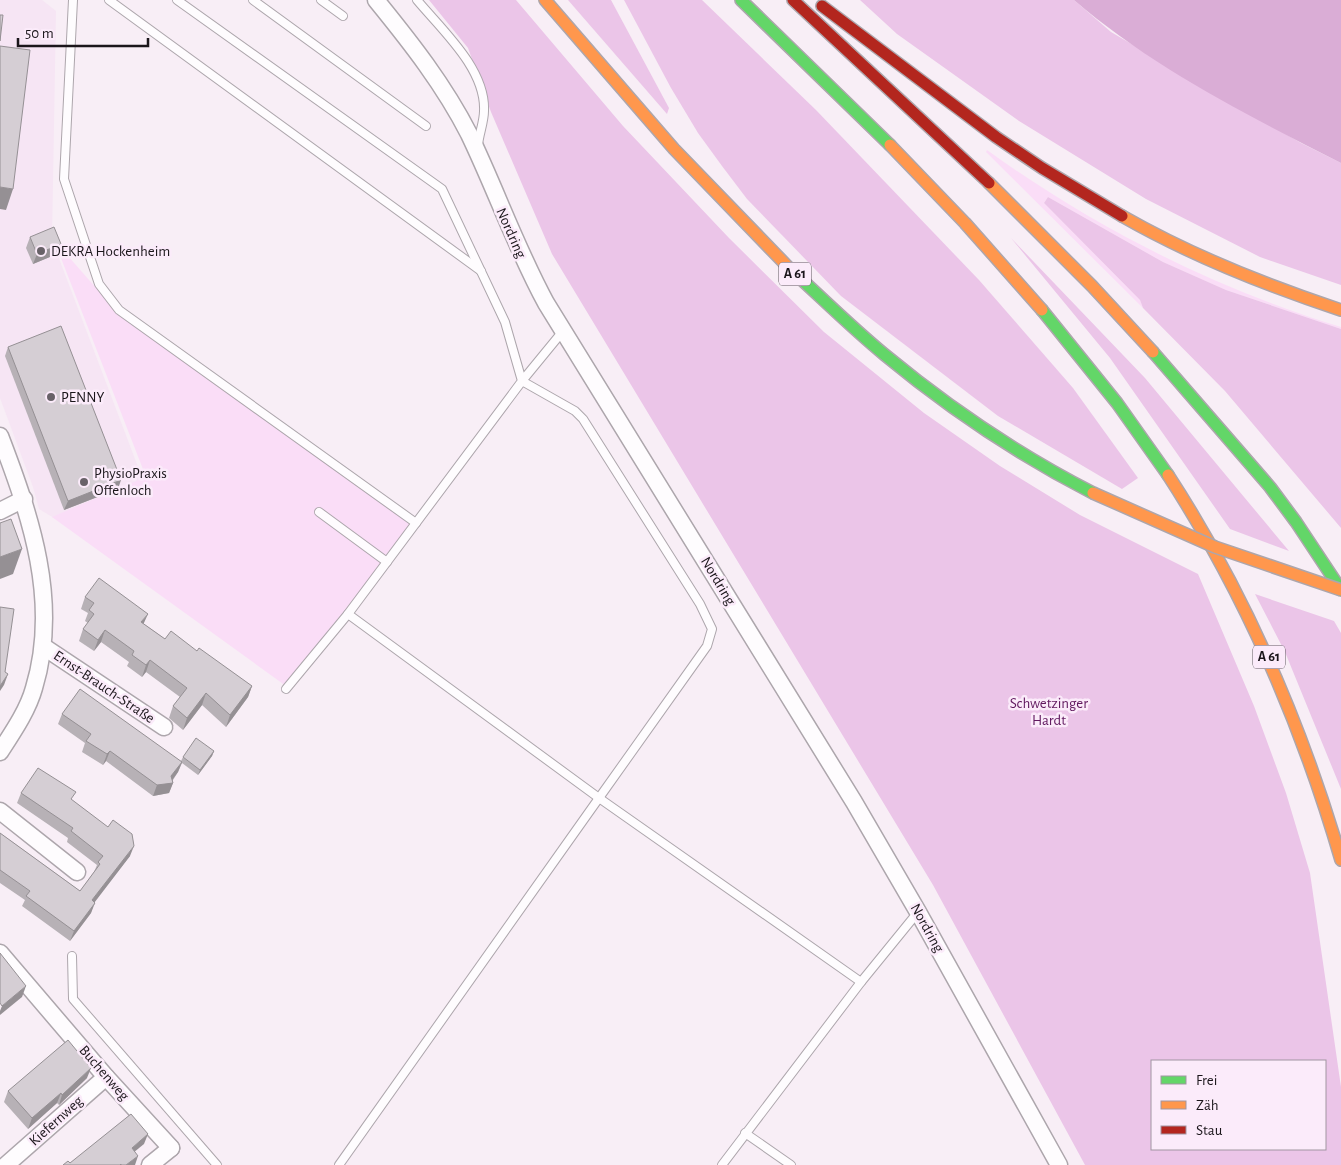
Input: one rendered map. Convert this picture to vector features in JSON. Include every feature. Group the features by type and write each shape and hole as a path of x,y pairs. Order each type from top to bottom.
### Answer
{"highway":[{"name":"A 61","path":"545,0 674,149 794,273 885,354 1000,440 1044,468 1135,514 1208,546 1272,569 1341,590"},
{"name":"A 61","path":"742,0 934,187 1000,259 1065,337 1164,468 1220,562 1277,675 1302,738 1341,860"},
{"name":"A 61","path":"793,0 958,151 1079,272 1146,344 1222,430 1295,521 1341,590"},
{"path":"813,0 982,126 1077,190 1210,263 1305,299 1341,310"}],"street":[{"name":"Nordring","path":"376,0 444,88 476,152 522,259 563,331 793,702 918,912 1059,1165"},
{"name":"Ernst-Brauch-Straße","path":"0,436 24,499 41,567 45,607 44,647 34,690 16,726 0,752"},
{"path":"0,511 24,499"},
{"name":"Ernst-Brauch-Straße","path":"44,647 164,727"},
{"path":"0,811 77,872"},
{"name":"Buchenweg","path":"0,953 106,1077 171,1148"},
{"name":"Kiefernweg","path":"6,1165 106,1077"},
{"path":"150,1165 171,1148"},
{"path":"171,1148 173,1165"}],"lane":[{"path":"73,0 64,179 99,284 119,310 416,523"},
{"path":"109,0 481,272"},
{"path":"177,0 442,189 505,322 522,381 575,411 583,418 704,610 712,629 707,646 339,1165"},
{"path":"253,0 426,126"},
{"path":"321,0 343,16"},
{"path":"417,0 471,66 481,85 484,111 476,152"},
{"path":"286,689 348,614 522,381 563,331"},
{"path":"319,512 386,562"},
{"path":"348,614 599,798 861,982"},
{"path":"722,1165 861,982 918,912"},
{"path":"72,956 73,999 217,1165"},
{"path":"746,1132 791,1165"}],"shaded area":[{"path":"0,0 42,0 56,11 52,240 146,488 59,521 39,509 33,487 0,398"},
{"path":"1074,0 1341,0 1341,163 1237,109 1169,69 1104,25"},
{"path":"987,150 1070,205 1157,253 1247,294 1341,327 1341,329 1226,290 1163,262 1048,197 1044,203 1140,300 1143,308 986,152"},
{"path":"54,240 118,313 412,524 286,686 52,517 146,477"}],"green space":[{"name":"Schwetzinger Hardt","path":"429,0 516,0 623,126 729,238 824,332 924,413 1000,466 1080,515 1198,574 1254,706 1286,793 1310,873 1341,1087 1341,1165 1085,1165 933,885 552,254 491,112 468,48"},
{"path":"568,0 611,0 669,108 667,114"},
{"path":"624,0 702,0 816,110 979,280 1073,388 1138,478 1122,489 998,416 841,296 747,199 722,166 698,133 671,88"},
{"path":"860,0 1074,0 1111,32 1301,143 1341,163 1341,285 1260,257 1146,199 1019,121 897,34"},
{"path":"1048,197 1163,262 1226,290 1341,329 1341,528 1225,391 1143,308 1140,300 1044,203"},
{"path":"1011,238 1145,378 1289,551 1230,529 1110,358"},
{"path":"1255,594 1334,621 1341,633 1341,789 1285,652"}],"building":[{"path":"0,15 3,15 0,41"},
{"path":"0,46 30,50 13,189 0,187"},
{"path":"54,227 61,244 37,254 30,237"},
{"path":"61,326 121,480 68,501 8,347"},
{"path":"11,519 22,549 0,557 0,523"},
{"path":"99,578 148,614 141,622 165,639 171,631 197,651 199,648 252,686 230,715 206,693 187,718 173,706 187,688 150,660 146,665 132,655 134,651 105,630 98,640 83,629 94,614 89,610 94,603 85,597"},
{"path":"0,607 14,609 5,672 8,674 0,686"},
{"path":"80,689 182,762 171,776 173,783 157,785 110,751 107,754 86,741 91,734 62,714"},
{"path":"196,738 214,751 200,770 183,757"},
{"path":"38,768 76,792 71,799 108,827 113,820 132,834 134,846 92,900 95,903 74,931 26,896 30,891 0,870 0,833 80,891 100,864 98,862 103,856 71,831 73,828 21,793"},
{"path":"0,953 26,986 2,1006 0,1003"},
{"path":"68,1040 91,1068 62,1095 61,1093 32,1118 8,1091"},
{"path":"131,1114 148,1134 132,1148 138,1156 126,1165 63,1165 68,1161 70,1163"}],"traffic: fast":[{"path":"741,0 890,145"},
{"path":"789,268 873,345 934,394 1012,447 1093,493"},
{"path":"1042,310 1117,403 1168,475"},
{"path":"1153,352 1270,487 1296,522 1341,590"}],"traffic: slow":[{"path":"545,0 674,149 789,268"},
{"path":"890,145 965,223 1042,310"},
{"path":"989,183 1092,286 1153,352"},
{"path":"1122,216 1175,244 1229,269 1341,310"},
{"path":"1168,475 1222,567 1269,661 1308,759 1341,860"},
{"path":"1093,493 1215,547 1341,590"}],"traffic: jam":[{"path":"793,0 989,183"},
{"path":"822,6 996,137 1042,168 1122,216"}],"place":[{"name":"DEKRA Hockenheim","path":"41,251"},
{"name":"PENNY","path":"51,397"},
{"name":"PhysioPraxis Offenloch","path":"84,482"}]}
